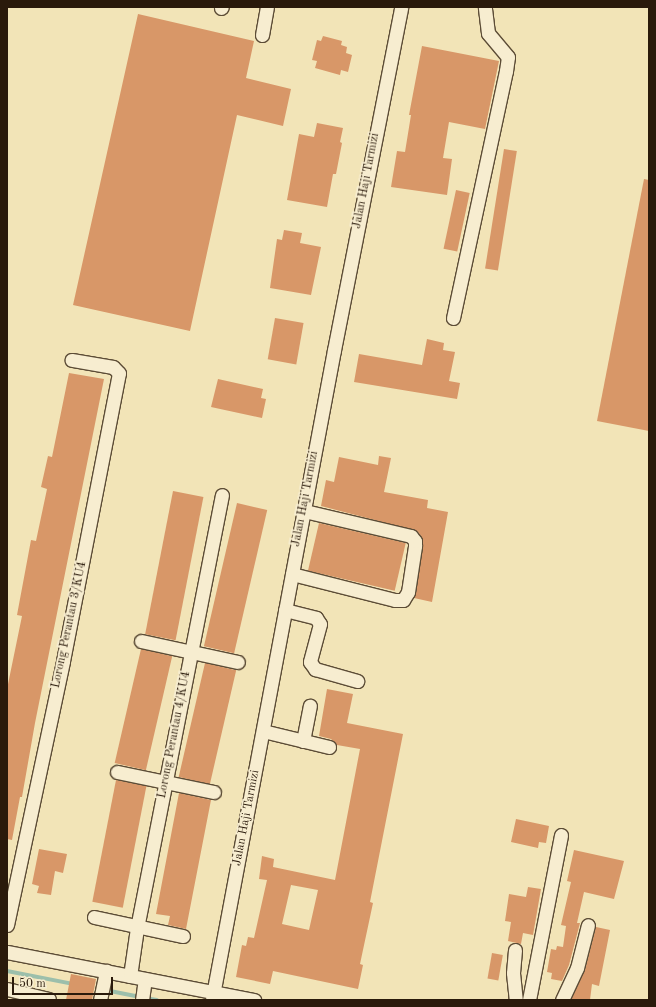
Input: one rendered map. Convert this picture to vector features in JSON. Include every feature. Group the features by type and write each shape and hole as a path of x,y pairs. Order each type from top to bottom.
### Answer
{"street":[{"path":"262,35 267,7"},
{"name":"Jalan Haji Tarmizi","path":"213,996 285,610 401,7"},
{"path":"453,318 505,79 508,57 488,33 485,7"},
{"name":"Lorong Perantau 3/KU4","path":"7,925 71,623 119,373 113,367 72,360"},
{"name":"Lorong Perantau 4/KU4","path":"130,976 137,928 222,495"},
{"path":"292,574 395,600 403,600 408,592 415,546 415,541 411,536 304,511"},
{"path":"285,610 316,618 320,624 310,662 315,669 357,681"},
{"path":"141,642 192,651 238,662"},
{"path":"303,741 310,706"},
{"path":"263,731 330,747"},
{"path":"117,772 214,792"},
{"path":"528,1000 561,835"},
{"path":"94,918 137,928 183,936"},
{"path":"562,1000 577,968 588,925"},
{"path":"515,950 513,973 516,1000"},
{"path":"7,952 145,979 213,996 254,1000"},
{"path":"100,1000 106,971"},
{"path":"142,1000 145,979"},
{"path":"7,989 49,999"}],"building":[{"path":"138,14 254,41 246,78 291,89 283,126 237,115 190,331 73,305"},
{"path":"323,36 342,41 341,45 347,47 346,53 352,55 348,72 341,70 340,75 315,68 317,61 312,60 317,40 321,41"},
{"path":"422,46 499,61 485,129 449,122 443,158 452,159 447,195 391,187 397,151 405,152 411,115 409,115"},
{"path":"317,123 343,128 340,142 342,143 336,174 333,174 327,207 287,200 299,134 314,137"},
{"path":"504,149 517,151 498,271 485,269"},
{"path":"644,179 649,180 649,431 597,421"},
{"path":"456,190 470,193 457,252 444,249"},
{"path":"284,230 302,233 300,243 321,247 311,295 270,288 277,239 282,240"},
{"path":"275,318 304,323 296,364 268,359"},
{"path":"427,339 444,343 443,350 455,352 449,381 460,383 457,399 354,382 359,354 422,365"},
{"path":"69,373 104,379 35,723 22,797 20,797 12,840 7,839 7,689 22,616 17,615 31,540 36,541 47,489 41,487 48,456 52,457"},
{"path":"218,379 263,389 261,398 266,399 262,418 211,407"},
{"path":"379,456 391,458 384,492 428,500 427,508 448,512 432,602 414,598 423,546 421,536 417,531 321,506 326,480 334,482 339,457 378,465"},
{"path":"173,491 203,497 176,640 145,634"},
{"path":"237,503 267,510 234,653 204,646"},
{"path":"319,523 406,543 395,591 308,571"},
{"path":"141,649 172,656 146,770 115,763"},
{"path":"205,663 236,670 210,784 179,777"},
{"path":"327,689 353,694 347,723 403,734 370,902 373,903 360,964 363,965 358,989 273,971 270,984 236,977 242,945 246,946 248,937 254,938 267,880 259,879 262,856 274,859 273,867 335,880 360,749 337,745 331,739 319,736","holes":["291,885 318,890 309,930 282,924"]},
{"path":"116,780 146,786 123,908 92,902"},
{"path":"179,793 211,800 186,929 168,925 170,916 156,914"},
{"path":"516,819 549,826 546,843 539,842 538,848 511,842"},
{"path":"39,849 67,854 63,873 55,871 51,895 37,893 39,886 32,884"},
{"path":"574,850 624,861 614,899 584,892 577,923 580,923 569,965 562,981 551,979 552,973 547,972 551,949 556,950 557,946 563,947 566,926 561,925 571,882 567,881"},
{"path":"528,887 541,889 533,935 523,933 521,944 508,941 511,922 505,921 509,894 526,897"},
{"path":"596,927 610,930 599,986 592,984 590,1000 571,1000 585,970"},
{"path":"492,953 503,955 498,981 487,979"},
{"path":"71,974 96,979 92,1000 66,1000"}],"waterway":[{"path":"7,971 73,984"},
{"path":"110,991 140,997"},
{"path":"145,998 157,1000"}]}
